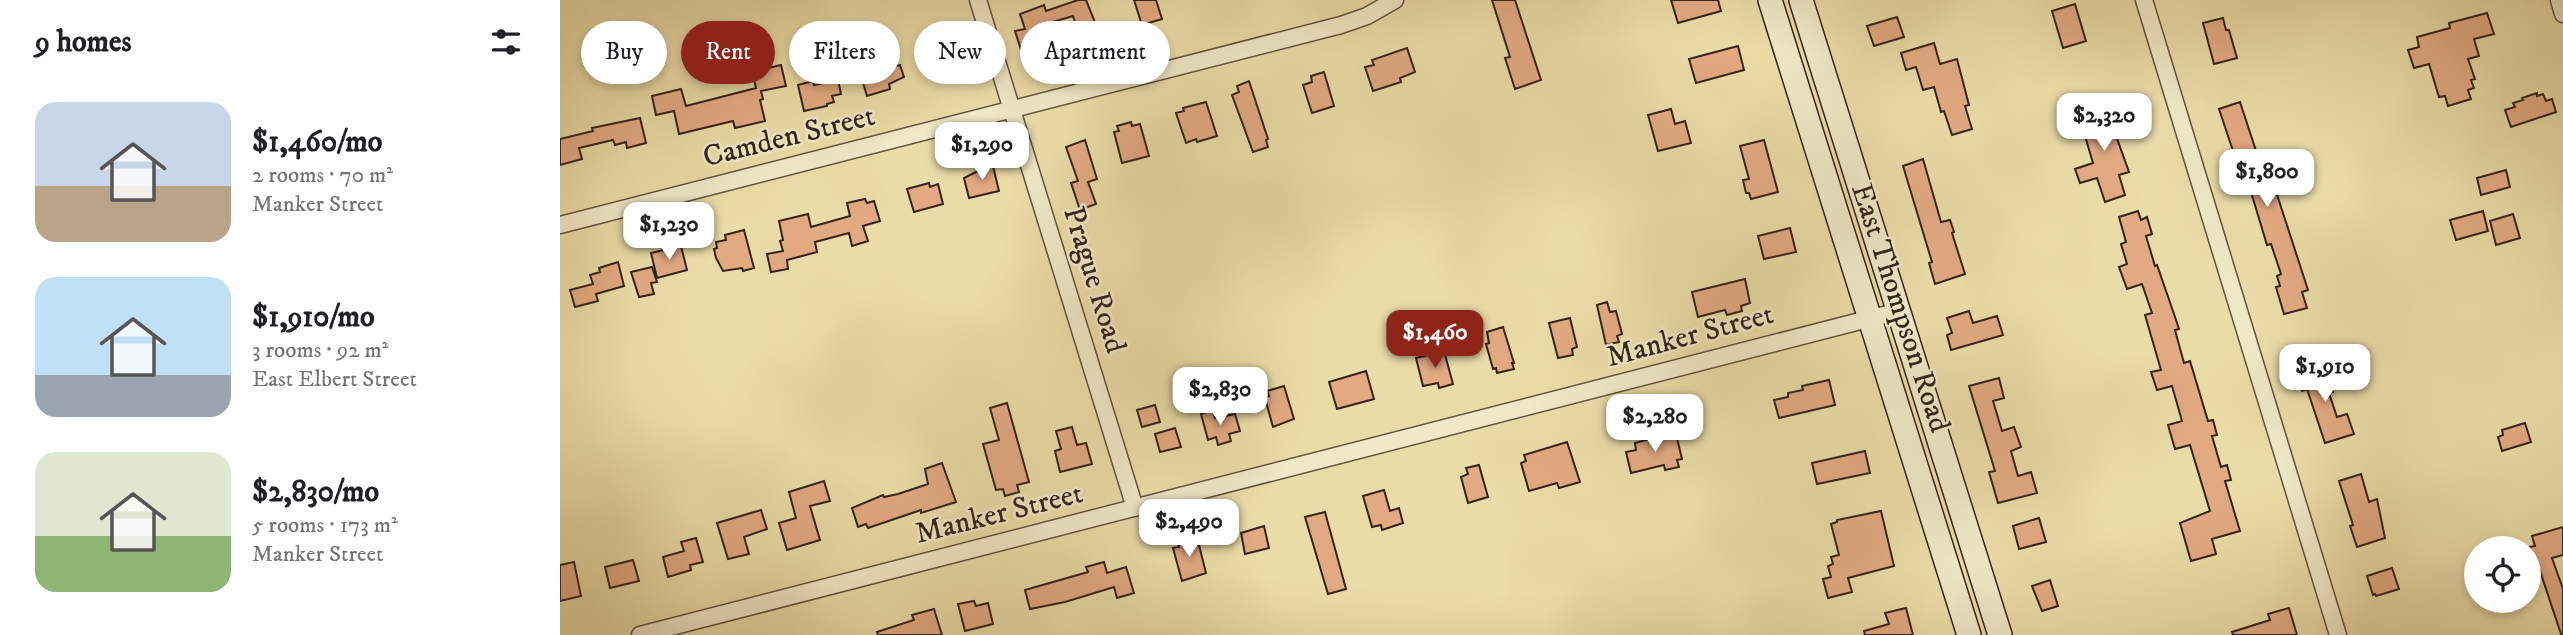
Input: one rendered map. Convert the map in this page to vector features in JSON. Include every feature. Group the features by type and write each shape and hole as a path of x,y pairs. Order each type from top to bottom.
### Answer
{"main road":[{"name":"East Thompson Road","path":"1769,0 1969,635"},
{"name":"East Thompson Road","path":"1801,0 2000,635"}],"street":[{"name":"Prague Road","path":"978,0 1135,508"},
{"name":"Camden Street","path":"560,225 1341,25 1367,16 1395,0"},
{"path":"2144,0 2338,635"},
{"path":"2558,0 2563,14"},
{"name":"Manker Street","path":"640,635 1899,311"}],"building":[{"path":"1078,0 1086,0 1095,21 1075,21 1073,16 1056,21 1022,21 1020,14 1044,5 1046,11"},
{"path":"1134,0 1156,0 1162,19 1141,21"},
{"path":"1492,0 1515,0 1541,80 1515,89 1505,58 1510,57"},
{"path":"1671,0 1718,0 1721,11 1678,23"},
{"path":"2075,4 2086,41 2063,48 2052,11"},
{"path":"2487,13 2494,34 2474,39 2479,56 2468,59 2475,79 2471,80 2474,88 2468,90 2471,99 2448,106 2445,96 2439,97 2429,64 2414,68 2408,50 2419,47 2417,37 2450,28 2449,23"},
{"path":"1897,17 1904,37 1874,46 1867,26"},
{"path":"2223,18 2237,58 2214,64 2203,23"},
{"path":"1020,30 1020,47 1015,31"},
{"path":"1934,43 1940,64 1957,59 1972,129 1952,135 1944,111 1941,112 1934,87 1923,90 1916,67 1906,70 1901,53"},
{"path":"1738,46 1744,70 1696,83 1689,59"},
{"path":"1407,48 1415,72 1400,78 1401,82 1373,91 1365,67 1374,65 1372,60"},
{"path":"781,65 786,86 761,91 763,99 760,100 765,121 735,128 733,121 679,134 674,111 656,115 652,96 681,89 686,106 756,88 755,84 775,84 775,66"},
{"path":"1324,72 1334,106 1312,113 1303,85 1312,82 1311,76"},
{"path":"1249,81 1268,139 1268,147 1253,152 1232,95 1239,92 1237,86"},
{"path":"839,84 841,94 832,96 834,102 827,106 804,111 798,85"},
{"path":"863,84 889,84 890,89 867,96"},
{"path":"2537,93 2537,96 2543,94 2546,101 2552,99 2556,112 2511,127 2505,110 2515,107 2513,103 2523,100 2522,98"},
{"path":"1206,102 1217,136 1186,143 1176,113 1184,111 1183,108"},
{"path":"2240,102 2263,172 2269,170 2308,290 2302,292 2307,308 2284,314 2276,287 2280,286 2277,276 2281,274 2271,244 2267,245 2251,192 2247,193 2219,109"},
{"path":"2112,104 2119,129 2114,130 2129,172 2119,175 2125,195 2105,202 2097,178 2080,183 2075,169 2093,163 2085,136 2082,137 2078,124 2090,121 2087,111"},
{"path":"1671,109 1675,124 1685,121 1691,143 1658,151 1648,115"},
{"path":"640,118 646,143 627,148 626,142 615,145 613,140 579,148 582,159 560,165 560,139 593,131 592,128"},
{"path":"1131,122 1132,126 1140,124 1149,156 1122,163 1114,132 1119,131 1117,126"},
{"path":"1085,140 1097,179 1088,182 1096,204 1080,210 1071,183 1078,181 1066,147"},
{"path":"1764,140 1778,192 1751,199 1749,193 1746,193 1743,180 1749,179 1740,146"},
{"path":"1923,159 1941,222 1950,220 1965,274 1935,284 1929,263 1932,262 1903,166"},
{"path":"992,162 999,191 969,198 964,178 980,170 979,166"},
{"path":"2506,170 2510,187 2481,195 2477,178"},
{"path":"929,183 930,187 938,184 943,204 914,212 907,189"},
{"path":"865,199 867,203 874,201 880,221 863,226 868,241 852,246 849,233 815,242 817,252 787,260 788,269 771,272 767,254 783,251 779,221 808,214 811,227 850,216 847,203"},
{"path":"2138,211 2141,220 2147,217 2152,234 2146,236 2179,329 2175,330 2184,363 2190,361 2208,421 2213,420 2217,435 2212,436 2221,467 2227,465 2231,480 2225,481 2240,531 2212,539 2216,554 2191,561 2180,523 2210,511 2190,445 2175,449 2168,425 2182,421 2172,386 2157,390 2151,372 2161,370 2145,315 2152,313 2142,284 2127,289 2119,267 2127,264 2121,244 2126,242 2119,217"},
{"path":"2483,211 2488,231 2456,240 2450,220"},
{"path":"2513,214 2520,238 2496,245 2490,221"},
{"path":"1790,228 1796,252 1764,259 1758,236"},
{"path":"744,230 754,268 723,271 716,258 716,242 726,240 725,235"},
{"path":"681,246 687,270 657,278 651,253"},
{"path":"618,262 624,286 596,294 598,301 575,307 570,290 593,284 590,275 600,272 599,268"},
{"path":"652,267 657,282 651,283 654,294 639,297 631,272"},
{"path":"1745,279 1750,303 1741,306 1742,311 1727,315 1725,310 1698,317 1692,292"},
{"path":"1607,302 1610,312 1616,311 1622,334 1617,336 1619,342 1606,345 1597,305"},
{"path":"1969,311 1973,323 1997,316 2003,335 1951,350 1947,335 1952,333 1947,318"},
{"path":"1570,318 1577,347 1572,349 1573,355 1558,358 1549,323"},
{"path":"1503,327 1514,369 1497,373 1496,368 1493,369 1486,344 1489,343 1487,332"},
{"path":"1444,351 1453,384 1439,388 1438,383 1423,386 1416,358"},
{"path":"2321,366 2323,372 2327,370 2329,375 2333,373 2337,385 2331,387 2333,392 2329,393 2337,417 2347,414 2354,434 2325,443 2307,389 2302,391 2298,379 2303,377 2302,373"},
{"path":"1366,371 1374,399 1337,409 1329,382"},
{"path":"1999,378 2004,398 1993,401 2002,431 2014,427 2021,447 2011,451 2018,476 2031,472 2037,493 1998,503 1989,472 1995,471 1969,386"},
{"path":"1829,380 1835,405 1779,418 1774,400 1803,390 1802,386"},
{"path":"1284,386 1294,419 1273,427 1265,398 1269,396 1267,391"},
{"path":"1007,403 1029,482 1017,485 1019,492 1005,496 1003,489 996,490 983,444 999,440 990,408"},
{"path":"1155,405 1160,422 1142,427 1137,410"},
{"path":"1213,410 1215,418 1235,414 1240,431 1229,434 1231,441 1218,445 1216,437 1208,440 1201,414"},
{"path":"2525,423 2531,442 2502,451 2498,437 2503,435 2502,430"},
{"path":"1072,427 1077,445 1086,443 1092,464 1060,472 1055,451 1061,449 1056,431"},
{"path":"1175,428 1181,447 1160,452 1155,434"},
{"path":"1676,434 1682,459 1677,460 1679,467 1665,470 1664,465 1631,473 1626,452 1636,450 1635,443"},
{"path":"1567,442 1580,482 1559,488 1557,483 1529,491 1521,463 1526,461 1524,455"},
{"path":"1865,451 1870,473 1817,484 1812,463"},
{"path":"942,463 956,502 921,513 921,510 868,528 866,524 858,527 852,508 883,495 898,494 928,484 925,469"},
{"path":"1479,465 1488,497 1468,503 1461,477 1468,474 1466,468"},
{"path":"2361,474 2369,502 2377,499 2385,538 2357,547 2339,481"},
{"path":"824,481 830,501 810,506 820,540 787,550 779,523 796,518 789,492"},
{"path":"1384,490 1390,511 1399,508 1403,523 1382,530 1381,525 1372,527 1363,496"},
{"path":"761,510 767,529 744,537 749,554 728,559 717,523"},
{"path":"1881,511 1894,566 1848,578 1852,592 1828,598 1823,579 1831,577 1828,566 1833,564 1831,557 1839,555 1831,524 1837,520"},
{"path":"1325,512 1346,589 1328,594 1305,517"},
{"path":"2039,518 2046,542 2019,549 2013,526"},
{"path":"1264,526 1269,548 1245,554 1241,533"},
{"path":"2563,527 2563,555 2552,558 2563,589 2563,634 2541,574 2541,536 2532,536"},
{"path":"696,538 703,562 690,565 691,570 668,577 663,557 684,551 681,542"},
{"path":"1191,538 1192,543 1198,541 1206,573 1182,581 1173,548 1179,547 1178,541"},
{"path":"633,560 639,581 610,588 605,567"},
{"path":"574,562 581,596 560,601 560,565"},
{"path":"1104,562 1107,573 1126,567 1134,593 1117,598 1114,587 1030,609 1025,590 1088,572 1086,567"},
{"path":"2392,568 2399,589 2373,595 2367,576"},
{"path":"2050,580 2058,606 2042,611 2032,586"},
{"path":"974,601 976,606 988,603 993,624 965,631 958,604"},
{"path":"1906,608 1913,635 1865,635 1864,631 1889,624 1885,613"},
{"path":"2289,608 2297,635 2233,635 2232,632 2270,620 2268,614"},
{"path":"934,609 942,635 878,635 877,632 914,620 912,615"}]}
